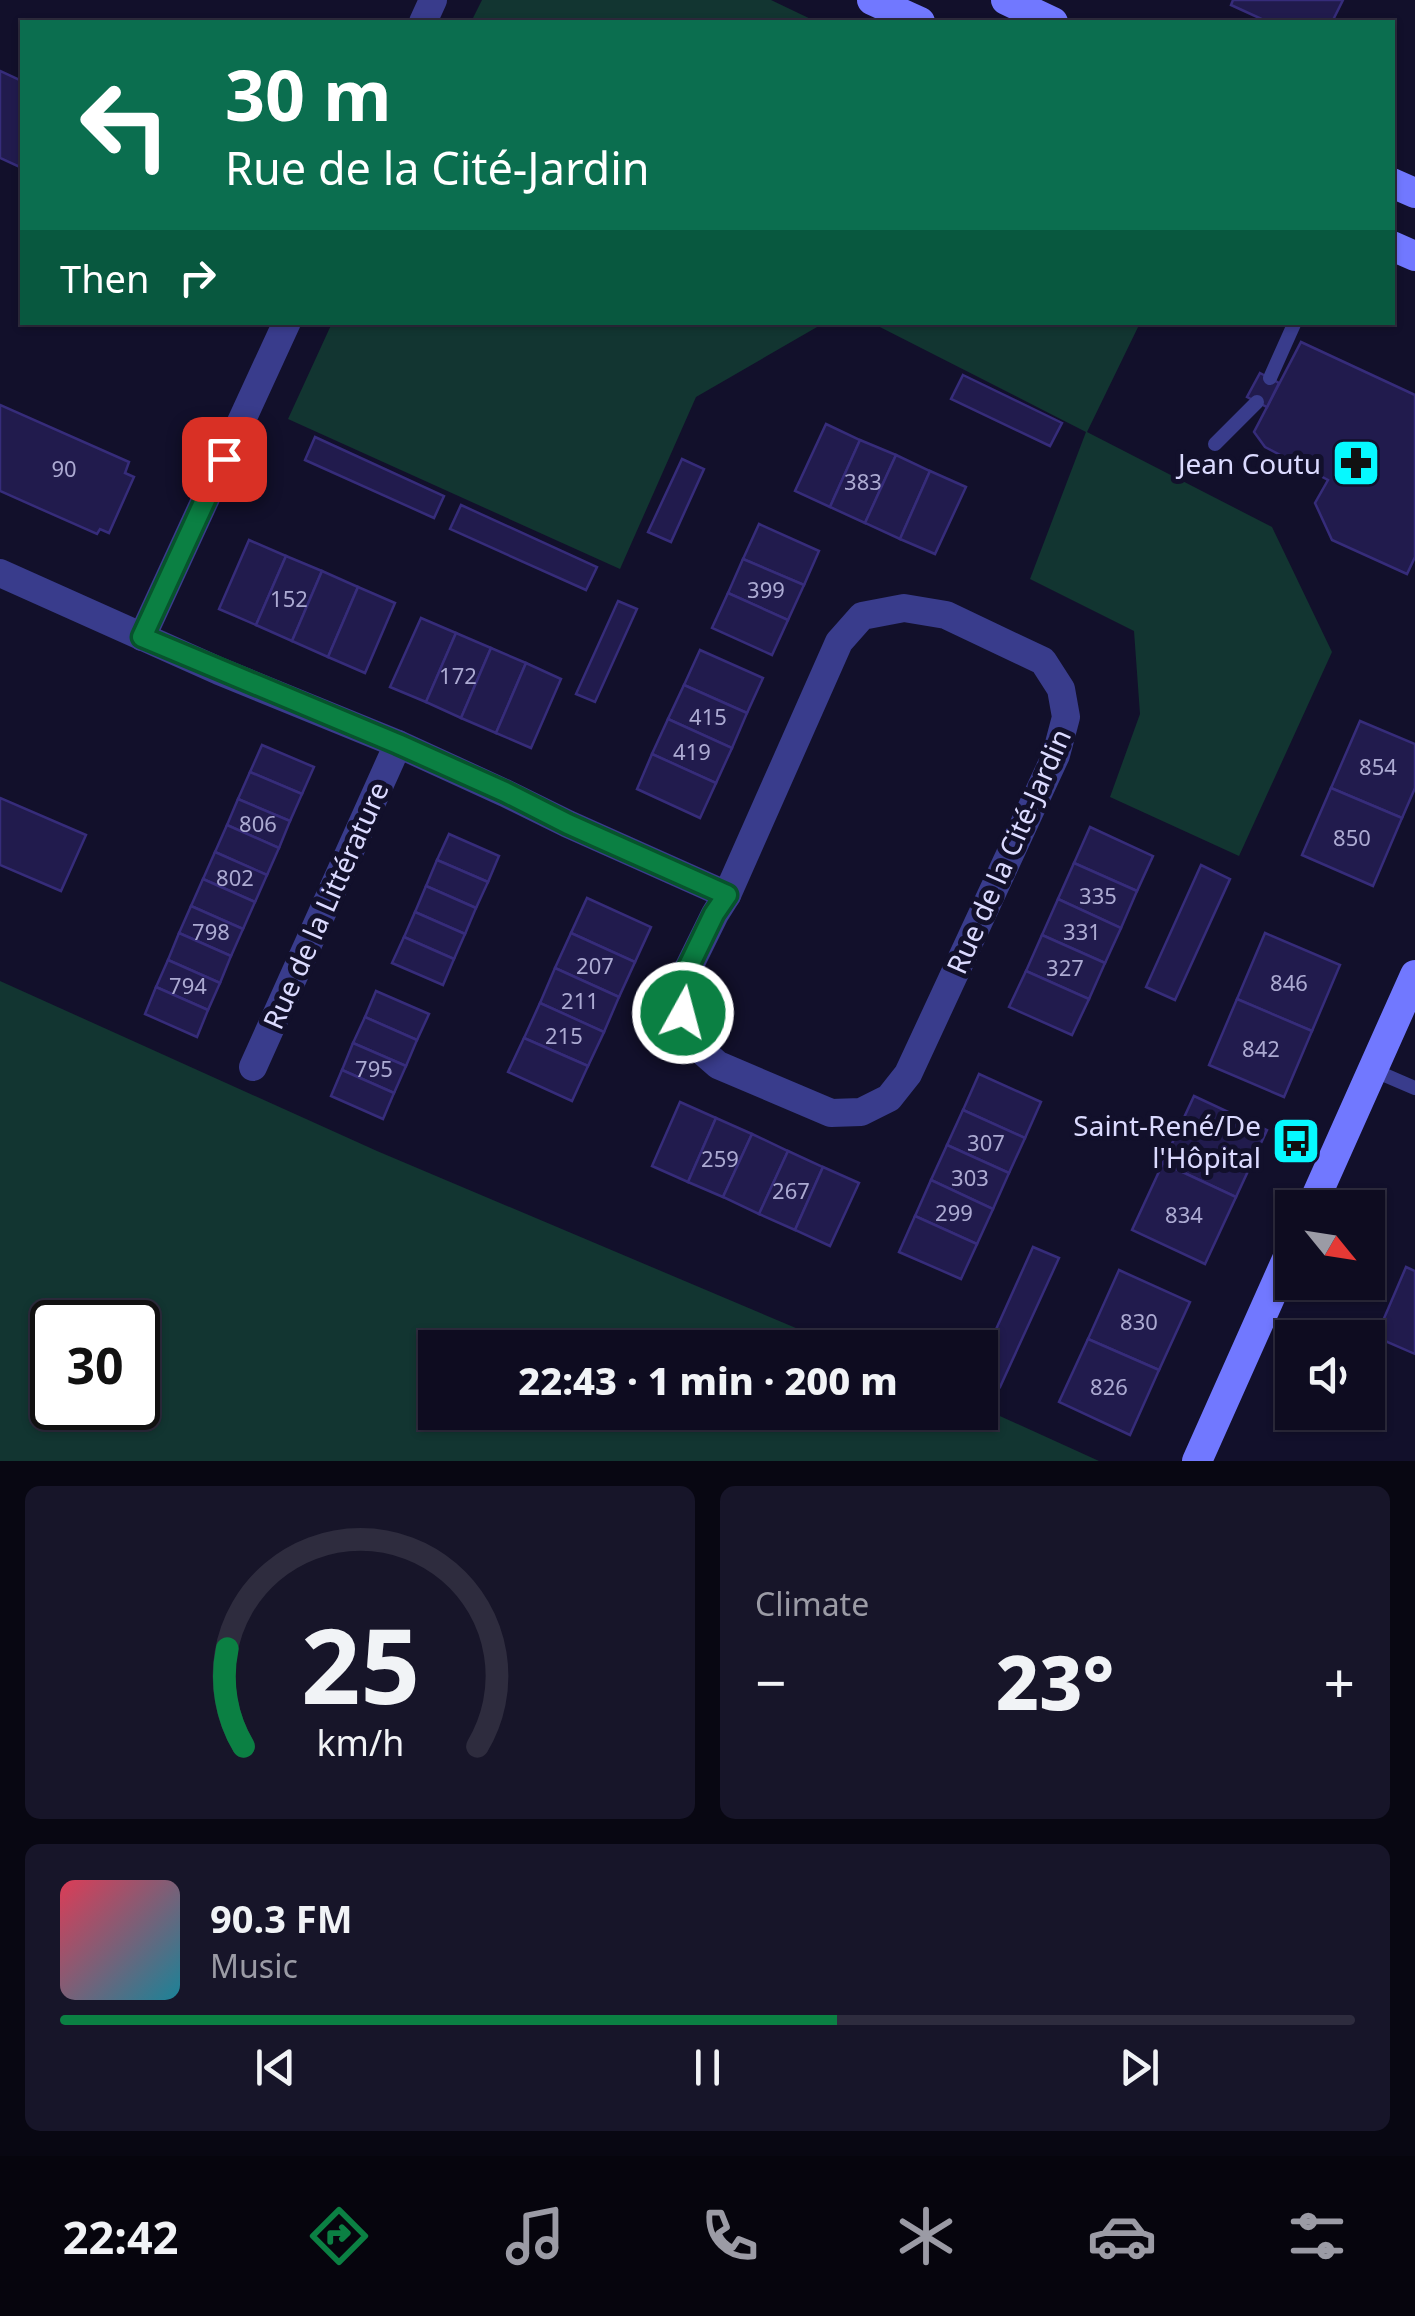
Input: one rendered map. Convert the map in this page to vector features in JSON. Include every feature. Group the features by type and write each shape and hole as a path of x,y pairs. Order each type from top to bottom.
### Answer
{"street":[{"path":"872,0 916,20"},
{"path":"1006,0 1049,20"},
{"path":"142,637 286,325"},
{"path":"0,573 398,744 727,895"},
{"name":"Rue de la Cité-Jardin","path":"904,608 946,615 1043,661 1062,688 1066,717 1056,756 908,1074 888,1098 861,1112 831,1113 718,1065 694,1044 683,1013 684,976 727,895 839,642 862,616 904,608"},
{"name":"Rue de la Littérature","path":"254,1067 398,744"},
{"path":"1319,1190 1415,975"},
{"path":"1197,1461 1275,1286"}],"lane":[{"path":"1270,378 1294,325"},
{"path":"1214,444 1257,402"},
{"path":"1373,1070 1415,1088"}],"green space":[{"path":"482,0 771,0 813,20 472,20"},
{"path":"331,325 821,325 696,397 620,569 288,419"},
{"path":"876,325 1139,325 1087,432 1272,527 1332,652 1239,856 1110,797 1140,714 1134,631 1030,579 1086,432"},
{"path":"0,981 377,1151 801,1330 418,1330 418,1430 998,1430 998,1415 1099,1461 0,1461"}],"building":[{"path":"1233,0 1343,0 1333,20 1264,20 1231,5"},
{"path":"0,71 20,80 20,167 0,158"},
{"name":"Jean Coutu","path":"1301,342 1415,395 1415,557 1407,574 1332,540 1315,503 1328,480 1265,447 1254,432"},
{"path":"1260,373 1279,383 1267,407 1247,397"},
{"path":"963,375 1062,423 1050,446 951,399"},
{"path":"0,405 129,462 125,473 134,477 109,533 100,529 97,534 0,491"},
{"path":"826,424 860,440 830,507 795,491"},
{"path":"315,437 444,496 434,518 305,460"},
{"path":"860,440 896,455 865,523 830,507"},
{"path":"896,455 930,471 900,539 865,523"},
{"path":"682,459 704,469 671,542 648,532"},
{"path":"930,471 966,487 935,554 900,539"},
{"path":"461,505 597,567 586,590 450,529"},
{"path":"759,524 819,551 804,585 743,559"},
{"path":"249,540 286,556 256,625 219,609"},
{"path":"286,556 322,571 292,641 256,625"},
{"path":"743,559 804,585 788,620 728,593"},
{"path":"322,571 358,587 328,657 292,641"},
{"path":"358,587 395,603 365,673 328,657"},
{"path":"728,593 788,620 772,655 712,628"},
{"path":"618,601 637,609 595,702 576,694"},
{"path":"421,618 456,633 426,702 390,687"},
{"path":"456,633 491,648 461,718 426,702"},
{"path":"491,648 526,663 496,733 461,718"},
{"path":"700,650 763,678 747,713 684,685"},
{"path":"526,663 561,679 531,748 496,733"},
{"path":"684,685 747,713 732,748 668,719"},
{"path":"668,719 732,748 716,783 652,754"},
{"path":"1360,721 1415,744 1415,788 1402,818 1331,788"},
{"path":"262,745 314,767 302,794 250,772"},
{"path":"652,754 716,783 700,818 637,789"},
{"path":"250,772 302,794 290,821 238,799"},
{"path":"1331,788 1402,818 1373,886 1302,855"},
{"path":"0,798 86,835 61,891 0,865"},
{"path":"238,799 290,821 279,848 227,825"},
{"path":"227,825 279,848 267,875 215,852"},
{"path":"1090,827 1153,856 1137,891 1074,863"},
{"path":"449,834 499,856 488,882 437,860"},
{"path":"215,852 267,875 255,902 203,879"},
{"path":"437,860 488,882 476,908 426,886"},
{"path":"1074,863 1137,891 1121,928 1058,899"},
{"path":"1201,865 1230,879 1175,1000 1146,987"},
{"path":"203,879 255,902 243,929 191,906"},
{"path":"426,886 476,908 465,934 415,912"},
{"path":"587,898 651,927 635,962 571,933"},
{"path":"1058,899 1121,928 1105,963 1042,935"},
{"path":"191,906 243,929 231,956 179,933"},
{"path":"415,912 465,934 454,959 404,937"},
{"path":"179,933 231,956 220,983 168,960"},
{"path":"571,933 635,962 619,997 555,968"},
{"path":"1265,933 1340,965 1312,1031 1237,999"},
{"path":"1042,935 1105,963 1089,999 1026,971"},
{"path":"404,937 454,959 443,985 392,963"},
{"path":"168,960 220,983 208,1010 156,987"},
{"path":"555,968 619,997 604,1032 540,1003"},
{"path":"1026,971 1089,999 1072,1035 1009,1007"},
{"path":"156,987 208,1010 197,1037 145,1014"},
{"path":"376,991 429,1014 417,1040 365,1017"},
{"path":"1237,999 1312,1031 1284,1097 1209,1065"},
{"path":"540,1003 604,1032 588,1066 524,1038"},
{"path":"365,1017 417,1040 406,1066 353,1043"},
{"path":"524,1038 588,1066 572,1101 508,1072"},
{"path":"353,1043 406,1066 394,1093 342,1070"},
{"path":"342,1070 394,1093 383,1119 331,1096"},
{"path":"979,1074 1041,1102 1025,1138 963,1110"},
{"path":"1194,1096 1267,1130 1236,1197 1163,1163"},
{"path":"680,1102 716,1118 688,1182 652,1166"},
{"path":"963,1110 1025,1138 1009,1173 947,1145"},
{"path":"716,1118 752,1134 723,1197 688,1182"},
{"path":"752,1134 788,1151 759,1214 723,1197"},
{"path":"947,1145 1009,1173 993,1209 931,1180"},
{"path":"788,1151 823,1167 795,1230 759,1214"},
{"path":"1163,1163 1236,1197 1205,1264 1132,1230"},
{"path":"823,1167 859,1183 830,1246 795,1230"},
{"path":"931,1180 993,1209 977,1244 915,1216"},
{"path":"915,1216 977,1244 961,1279 899,1252"},
{"path":"1033,1247 1059,1258 1000,1387 996,1330"},
{"path":"1406,1267 1415,1271 1415,1354 1385,1341 1383,1320"},
{"path":"1119,1270 1190,1302 1159,1370 1088,1339"},
{"path":"1088,1339 1159,1370 1130,1435 1059,1402"}],"place":[{"name":"Jean Coutu","path":"1356,463"},
{"name":"Saint-René/De l'Hôpital","path":"1296,1141"}],"route":[{"path":"224,459 142,637 398,744 727,895 684,976 683,1013"}]}
